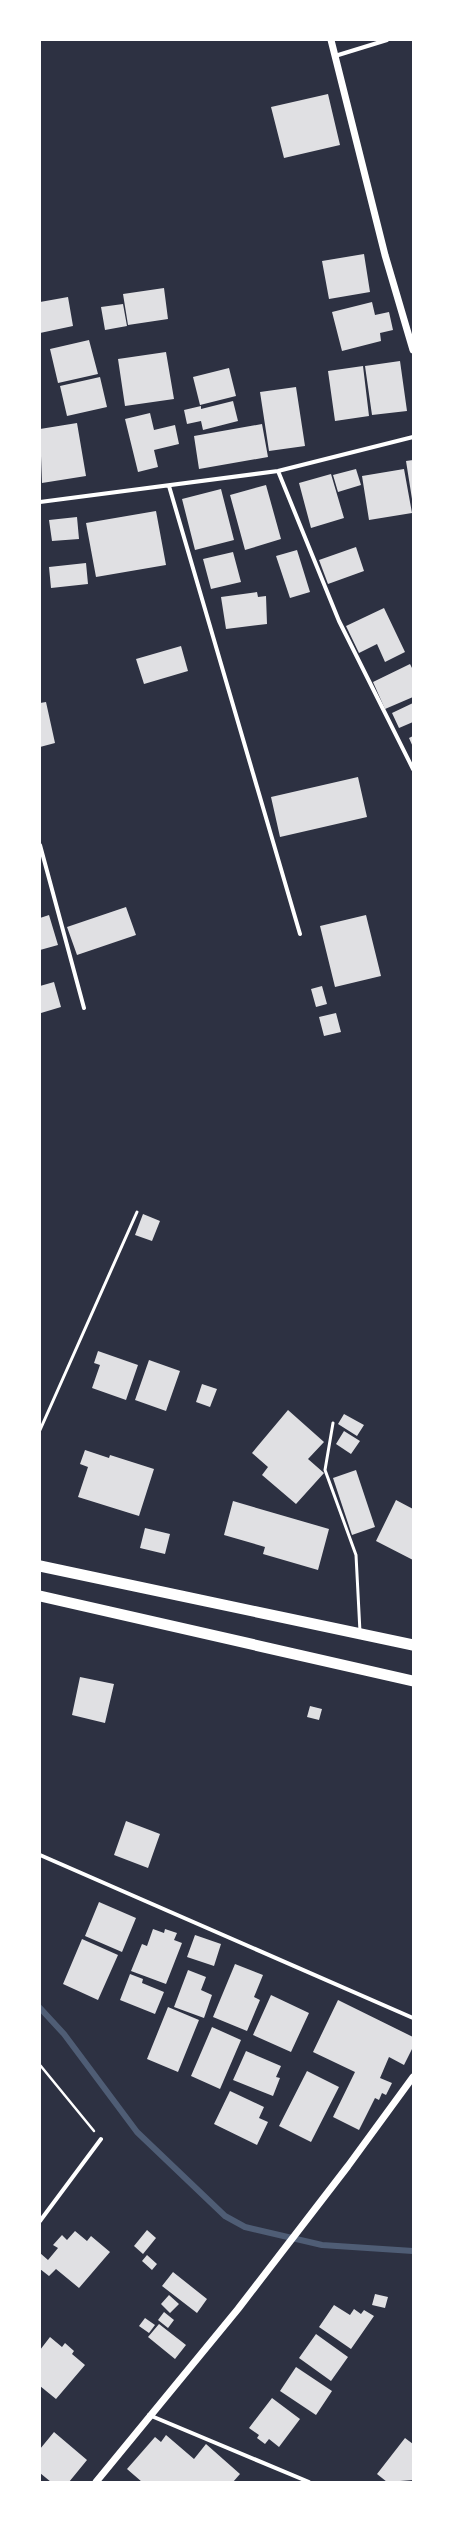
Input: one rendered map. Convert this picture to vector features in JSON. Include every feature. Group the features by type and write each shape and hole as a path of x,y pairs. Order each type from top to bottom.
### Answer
{"highway":[{"path":"40,1566 413,1645"},
{"path":"40,1596 413,1681"}],"street":[{"path":"331,40 385,255 413,350"},
{"path":"335,56 387,40"},
{"path":"40,502 278,471 413,438"},
{"path":"278,471 339,621 413,769"},
{"path":"169,486 300,934"},
{"path":"40,845 84,1008"},
{"path":"40,1855 413,2018"},
{"path":"96,2482 149,2415 238,2309 312,2213 413,2077"},
{"path":"40,2221 101,2139"},
{"path":"149,2415 309,2482"}],"lane":[{"path":"40,1430 137,1212"},
{"path":"333,1423 325,1470 356,1555 360,1633"}],"path":[{"path":"40,2065 101,2139"}],"building":[{"path":"328,94 340,145 284,158 271,107"},
{"path":"364,254 370,292 329,299 322,261"},
{"path":"164,288 168,319 128,325 123,294"},
{"path":"68,297 73,326 40,333 40,302"},
{"path":"372,302 375,315 389,312 393,330 380,333 381,341 342,351 332,312"},
{"path":"123,304 127,326 105,330 101,307"},
{"path":"89,340 98,374 58,383 50,349"},
{"path":"166,352 174,399 125,406 118,359"},
{"path":"400,361 407,411 372,415 365,366"},
{"path":"363,366 369,416 335,421 328,371"},
{"path":"229,368 236,396 200,405 193,377"},
{"path":"100,377 107,407 67,416 60,386"},
{"path":"296,387 305,446 269,451 260,392"},
{"path":"233,401 238,421 203,430 201,421 187,424 184,410 201,406 201,409"},
{"path":"150,413 154,430 175,425 179,444 154,450 158,467 138,472 125,419"},
{"path":"77,423 86,476 42,483 40,429"},
{"path":"262,424 268,457 199,469 194,436"},
{"path":"413,460 413,499 412,499 406,461"},
{"path":"356,469 361,485 338,492 333,475"},
{"path":"404,469 412,513 369,520 362,476"},
{"path":"331,474 344,518 311,528 299,483"},
{"path":"266,485 281,539 245,550 230,495"},
{"path":"221,489 234,540 195,550 182,499"},
{"path":"156,511 166,565 96,577 86,523"},
{"path":"77,517 79,539 52,541 49,520"},
{"path":"356,547 364,571 328,584 319,560"},
{"path":"297,550 310,592 290,598 276,556"},
{"path":"233,552 241,582 211,589 203,559"},
{"path":"86,563 88,584 51,588 49,567"},
{"path":"257,592 258,597 266,596 267,624 226,629 221,597"},
{"path":"384,608 405,652 385,662 377,644 359,653 346,626"},
{"path":"181,646 188,671 144,684 136,659"},
{"path":"410,664 413,670 413,697 385,709 373,682"},
{"path":"46,702 55,743 40,747 40,703"},
{"path":"413,703 413,722 399,728 392,713"},
{"path":"413,736 413,747 409,738"},
{"path":"358,777 367,817 280,837 271,797"},
{"path":"126,907 136,935 77,955 67,927"},
{"path":"49,915 58,945 40,950 40,918"},
{"path":"366,915 381,976 335,987 320,926"},
{"path":"54,982 61,1007 41,1013 40,986"},
{"path":"322,986 327,1004 316,1007 311,989"},
{"path":"336,1013 341,1032 324,1036 319,1017"},
{"path":"143,1214 160,1221 152,1241 135,1235"},
{"path":"98,1351 138,1365 126,1400 92,1388 100,1365 94,1363"},
{"path":"149,1360 180,1371 166,1411 135,1400"},
{"path":"202,1384 217,1389 210,1407 196,1402"},
{"path":"288,1410 324,1442 308,1459 324,1473 296,1504 262,1475 268,1467 252,1453"},
{"path":"344,1414 364,1425 357,1436 338,1424"},
{"path":"344,1431 360,1441 351,1454 336,1444"},
{"path":"85,1450 109,1458 110,1455 154,1469 139,1516 78,1497 88,1467 80,1464"},
{"path":"356,1470 375,1527 352,1535 333,1478"},
{"path":"396,1500 413,1509 413,1560 376,1541"},
{"path":"233,1501 329,1529 318,1570 263,1554 265,1547 224,1535"},
{"path":"145,1528 170,1534 165,1554 140,1548"},
{"path":"80,1677 114,1684 105,1723 72,1715"},
{"path":"310,1706 322,1709 319,1720 307,1717"},
{"path":"126,1821 160,1834 148,1868 114,1855"},
{"path":"99,1902 136,1918 122,1952 85,1936"},
{"path":"153,1929 164,1933 165,1929 177,1933 174,1940 182,1943 166,1984 131,1971 142,1944 147,1946"},
{"path":"195,1935 221,1944 214,1966 187,1957"},
{"path":"82,1939 118,1955 98,2000 63,1984"},
{"path":"235,1964 263,1975 254,1997 260,2000 247,2031 213,2017"},
{"path":"188,1970 206,1977 201,1990 212,1995 204,2018 174,2007"},
{"path":"130,1974 143,1979 142,1983 164,1992 155,2014 120,2000"},
{"path":"271,1995 309,2013 291,2052 253,2035"},
{"path":"338,2000 413,2037 413,2047 404,2065 389,2057 380,2078 392,2083 386,2095 382,2093 379,2100 375,2098 359,2130 333,2117 355,2072 313,2052"},
{"path":"168,2007 199,2020 178,2072 147,2059"},
{"path":"212,2027 241,2040 220,2089 191,2076"},
{"path":"246,2051 281,2066 276,2077 280,2078 273,2096 233,2080"},
{"path":"307,2071 339,2087 311,2142 279,2126"},
{"path":"230,2091 264,2107 259,2118 268,2122 257,2145 214,2124"},
{"path":"147,2230 156,2238 143,2254 134,2246"},
{"path":"75,2231 87,2241 91,2236 110,2252 79,2288 56,2269 49,2276 40,2269 40,2253 48,2260 58,2248 53,2245 62,2235 67,2240"},
{"path":"147,2255 157,2264 152,2270 142,2261"},
{"path":"173,2272 207,2299 197,2313 162,2286"},
{"path":"375,2294 388,2297 385,2308 372,2305"},
{"path":"169,2295 179,2304 170,2313 161,2304"},
{"path":"334,2305 350,2315 354,2309 361,2314 364,2310 374,2316 351,2349 319,2327"},
{"path":"164,2312 174,2320 168,2328 158,2320"},
{"path":"145,2318 155,2325 149,2333 139,2326"},
{"path":"159,2324 186,2345 175,2359 148,2337"},
{"path":"316,2334 348,2357 331,2381 299,2358"},
{"path":"50,2337 62,2347 65,2343 74,2351 72,2354 85,2365 56,2399 40,2386 40,2350"},
{"path":"296,2367 332,2391 316,2415 280,2391"},
{"path":"272,2398 300,2419 279,2447 269,2439 265,2444 257,2438 259,2435 249,2428"},
{"path":"54,2432 87,2460 69,2482 51,2482 40,2473 40,2449"},
{"path":"166,2435 194,2459 206,2444 240,2474 233,2482 142,2482 127,2469 155,2437 161,2442"},
{"path":"405,2438 413,2444 413,2480 387,2482 377,2474"}],"waterway":[{"path":"40,2008 64,2034 137,2132 225,2216 245,2227 322,2245 413,2251"}]}
